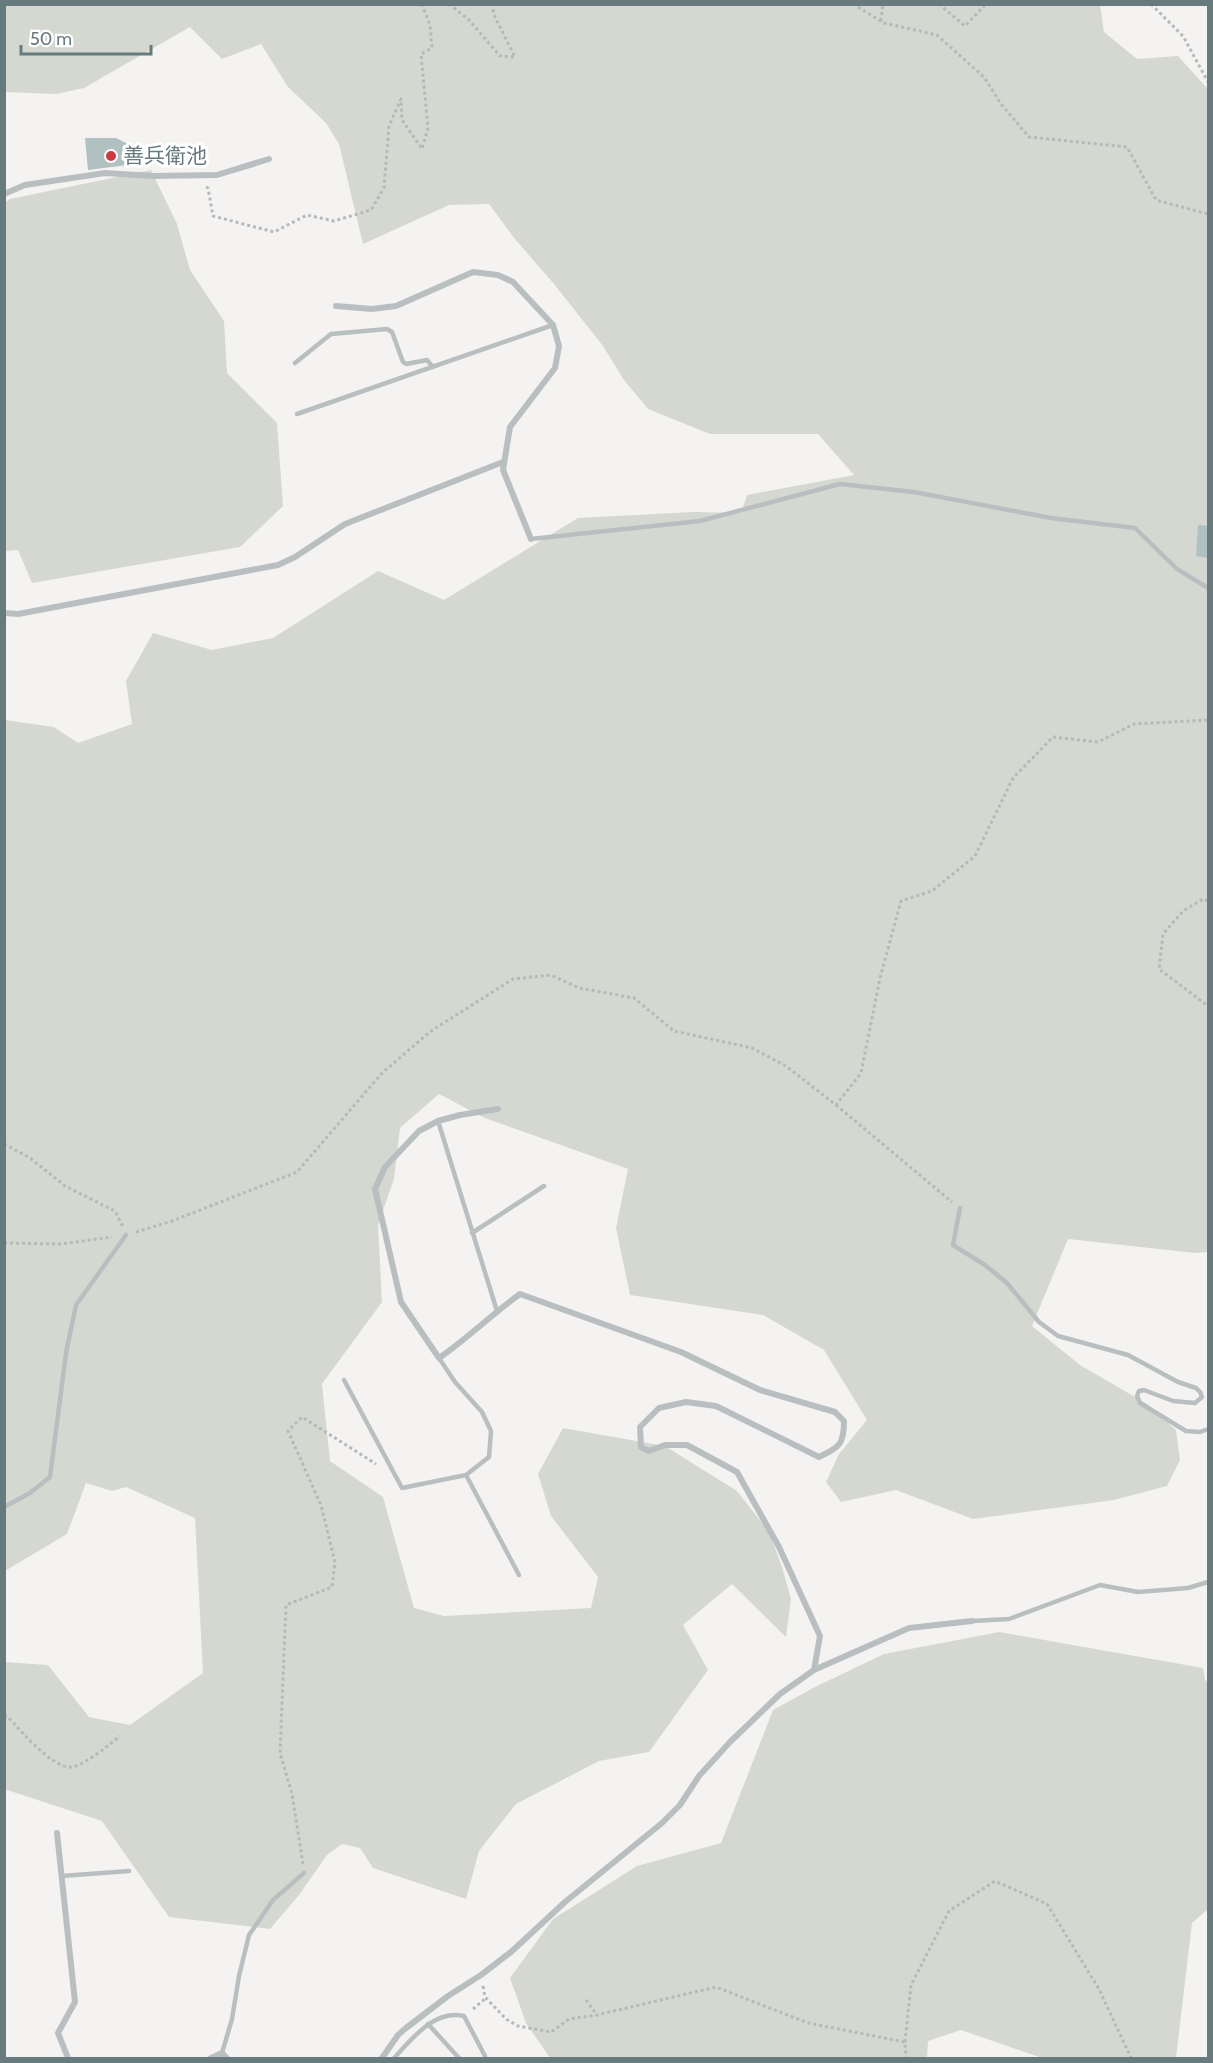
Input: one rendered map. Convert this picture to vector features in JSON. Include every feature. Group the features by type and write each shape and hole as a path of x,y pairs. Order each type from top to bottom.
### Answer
{"street":[{"path":"4,194 25,185 105,173 152,176 217,175 269,159"},
{"path":"336,306 372,309 396,306 473,272 498,275 513,282 553,325 559,346 555,368 510,427 503,462 503,470 531,538"},
{"path":"4,613 18,614 278,565 295,557 345,524 503,462"},
{"path":"498,1109 459,1114 438,1121 420,1131 385,1167 375,1189 401,1302 439,1358 468,1338 497,1311 520,1294 681,1352 760,1390 835,1412 844,1421 844,1437 835,1449 819,1457 716,1406 686,1402 659,1408 640,1427 641,1447 650,1452 665,1445 687,1445 737,1473 774,1539 820,1636 814,1670"},
{"path":"382,2058 398,2035 406,2028 511,1952 565,1902 662,1823 680,1805 699,1776 730,1742 780,1694 814,1670 909,1628 972,1621"},
{"path":"57,1833 75,2002 58,2032 68,2058"},
{"path":"211,2058 224,2056"}],"lane":[{"path":"297,414 553,325"},
{"path":"295,363 331,334 387,328 393,335 403,362 406,364 427,360 433,367"},
{"path":"531,538 700,521 840,484 914,492 1051,518 1135,528 1177,570 1209,588"},
{"path":"438,1121 497,1311"},
{"path":"472,1233 544,1186"},
{"path":"960,1208 953,1245 985,1265 1006,1283 1039,1322 1058,1336 1128,1355 1178,1382 1196,1388 1202,1397 1195,1403 1173,1401 1144,1390 1139,1391 1137,1396 1140,1403 1186,1431 1200,1432 1209,1429"},
{"path":"4,1507 30,1493 50,1477 66,1353 76,1305 126,1235"},
{"path":"344,1380 402,1488 466,1475 489,1456 491,1431 482,1412 455,1382 439,1358"},
{"path":"466,1475 519,1575"},
{"path":"972,1621 1009,1619 1100,1585 1138,1592 1188,1588 1209,1582"},
{"path":"62,1876 129,1871"},
{"path":"224,2056 238,1976 249,1935 273,1900 304,1873"},
{"path":"394,2058 419,2031 455,2014 464,2016 485,2056"},
{"path":"428,2025 459,2058"}],"path":[{"path":"197,185 208,188 213,216 274,232 307,215 334,221 371,210 384,188 389,126 401,99 402,120 422,149 428,128 421,54 432,48 430,25 422,4"},
{"path":"450,4 470,20 500,56 515,57 494,15 492,4"},
{"path":"853,4 881,21 937,36 984,77 1001,104 1029,137 1127,147 1156,200 1209,214"},
{"path":"881,21 883,4"},
{"path":"939,4 965,26 986,4"},
{"path":"1151,4 1183,36 1209,82"},
{"path":"836,1105 861,1072 880,978 901,901 932,891 975,856 1013,778 1053,737 1098,742 1134,724 1209,720"},
{"path":"1209,901 1203,899 1183,911 1163,934 1160,969 1209,1006"},
{"path":"4,1243 61,1244 126,1235 172,1221 297,1172 382,1073 431,1031 513,979 551,975 579,988 634,998 674,1031 752,1048 786,1066 960,1208"},
{"path":"4,1144 30,1158 65,1186 115,1211 126,1235"},
{"path":"304,1873 292,1794 280,1753 286,1605 332,1587 335,1562 321,1505 288,1431 302,1417 378,1466"},
{"path":"4,1716 9,1717 55,1762 71,1767 120,1736"},
{"path":"906,2058 905,2042 910,1985 949,1911 995,1881 1047,1904 1099,1989 1131,2058"},
{"path":"481,1975 486,1998 506,2019 518,2026 551,2032 569,2019 597,2015 716,1987 808,2023 905,2042"},
{"path":"464,2016 486,1998"},
{"path":"585,2000 597,2015"}],"shaded area":[{"path":"1100,4 1104,32 1137,59 1178,56 1208,89 1208,1252 1195,1253 1068,1239 1032,1326 1080,1365 1147,1404 1176,1430 1180,1460 1167,1486 1114,1500 973,1519 896,1490 841,1502 826,1482 839,1454 867,1420 824,1350 763,1315 630,1295 616,1228 628,1169 485,1118 439,1094 400,1128 394,1179 378,1225 382,1302 322,1384 330,1461 383,1497 414,1608 444,1616 591,1608 598,1577 551,1516 538,1474 563,1428 665,1446 737,1491 769,1532 782,1567 791,1599 786,1637 732,1584 683,1625 708,1670 649,1752 599,1761 516,1804 479,1851 466,1899 373,1868 360,1848 342,1844 327,1855 299,1895 270,1929 169,1917 102,1821 4,1789 4,1662 48,1665 89,1717 130,1725 203,1673 195,1518 126,1487 112,1491 86,1483 67,1534 5,1571 5,720 54,727 78,743 132,724 126,681 153,633 212,650 273,638 378,571 444,600 578,518 693,512 741,513 747,495 854,475 818,434 710,434 648,409 624,380 603,346 489,204 449,205 363,244 339,144 326,123 288,87 261,44 222,59 190,27 84,88 56,94 5,92 5,5"},
{"name":"善兵衛池","path":"85,138 116,138 134,147 135,164 88,170"},
{"path":"151,170 177,224 190,270 224,321 227,373 277,423 283,506 240,547 32,583 18,550 5,551 4,203 10,199"},
{"path":"1198,525 1208,526 1208,558 1196,556"},
{"path":"999,1632 1203,1668 1205,1680 1208,1683 1208,1909 1192,1923 1176,2058 1042,2058 961,2030 928,2041 927,2058 550,2058 526,2023 510,1978 553,1919 637,1866 721,1843 773,1710 884,1654"}],"place":[{"name":"善兵衛池","path":"111,156"}]}
